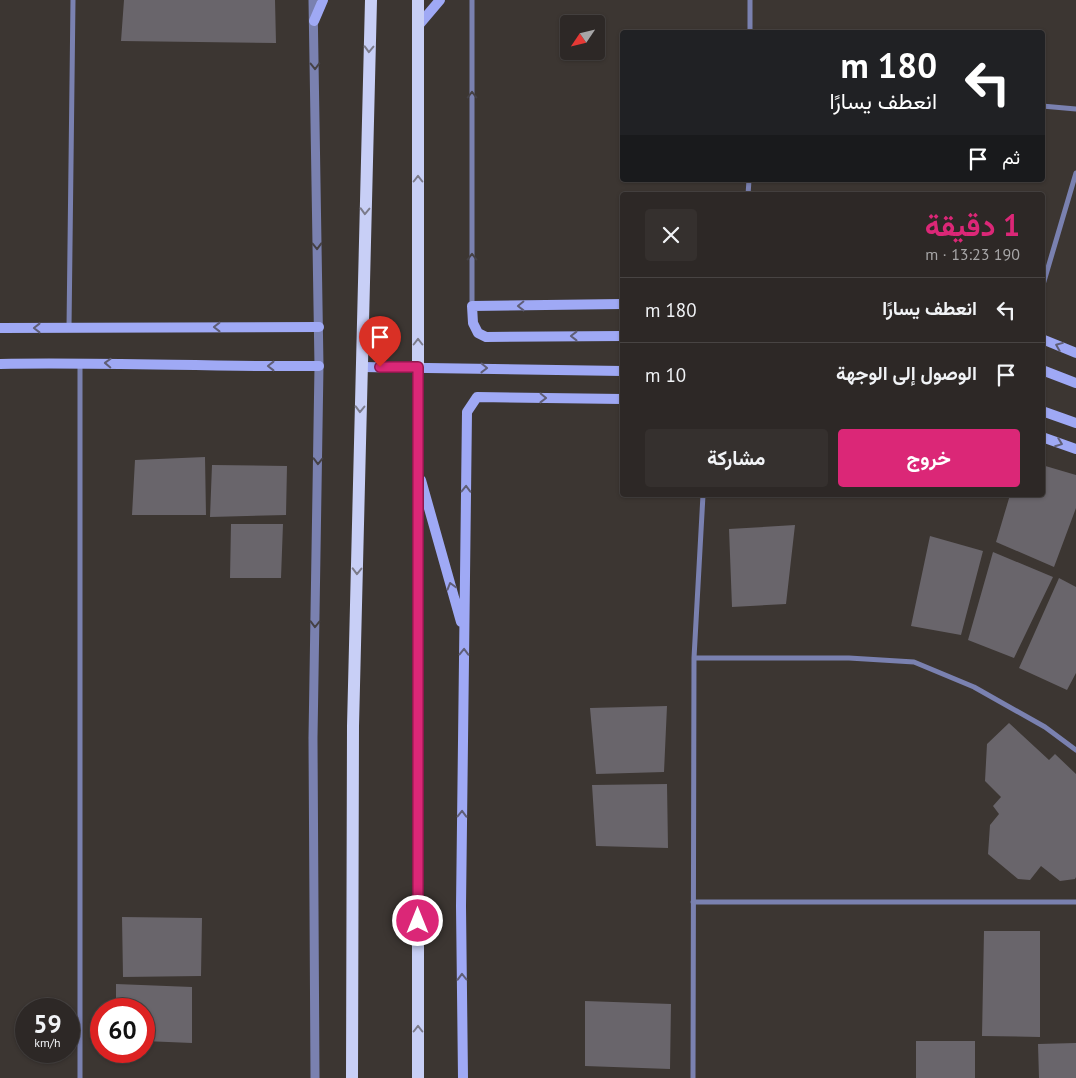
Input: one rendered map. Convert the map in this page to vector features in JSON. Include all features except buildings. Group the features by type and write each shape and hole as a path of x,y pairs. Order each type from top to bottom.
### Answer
{"main road":[{"path":"314,22 323,0"},
{"path":"352,1078 353,726 371,0"},
{"path":"418,0 418,1078"},
{"path":"418,26 440,0"},
{"path":"620,304 472,306 473,323 478,333 486,337 620,336"},
{"path":"0,328 319,327"},
{"path":"1045,340 1076,353"},
{"path":"0,364 80,362 245,367 320,366"},
{"path":"361,367 620,370"},
{"path":"1045,371 1076,383"},
{"path":"463,1078 461,906 467,412 477,397 620,399"},
{"path":"1045,412 1076,423"},
{"path":"1045,438 1076,449"},
{"path":"418,470 464,633"}],"street":[{"path":"69,328 73,0"},
{"path":"314,0 320,366 313,738 315,1078"},
{"path":"472,0 472,306"},
{"path":"750,0 750,30"},
{"path":"1045,106 1076,109"},
{"path":"1045,278 1076,173"},
{"path":"80,362 80,1078"},
{"path":"692,1078 694,658 703,497"},
{"path":"694,658 850,658 914,662 974,687 1045,727 1076,750"},
{"path":"693,902 1076,902"}],"route":[{"path":"380,367 418,367 418,921"}]}
